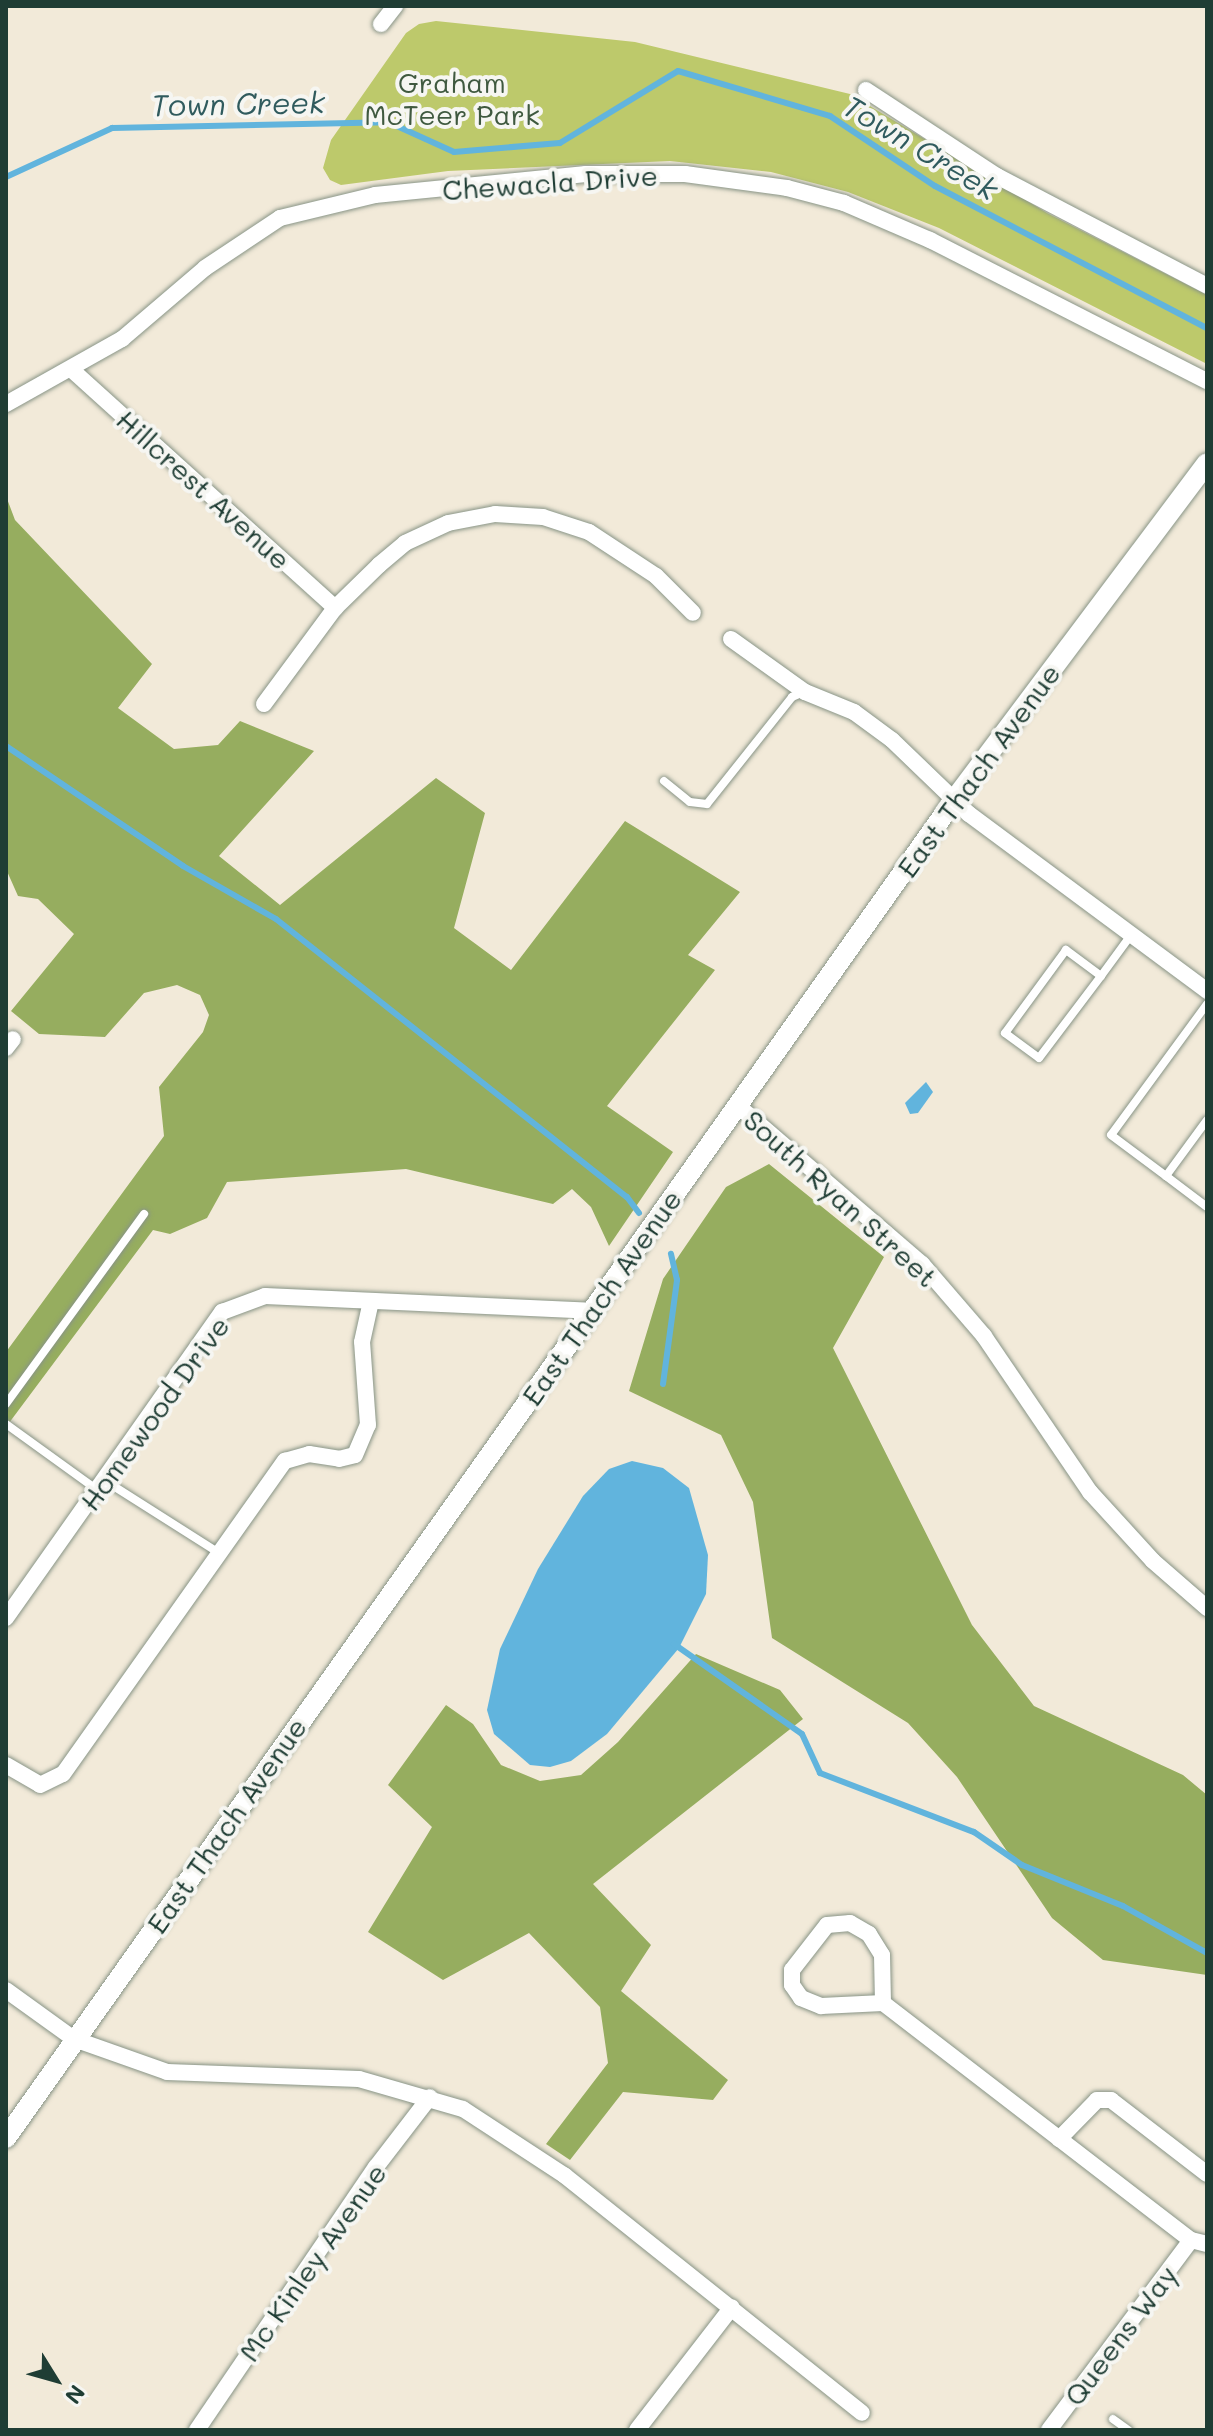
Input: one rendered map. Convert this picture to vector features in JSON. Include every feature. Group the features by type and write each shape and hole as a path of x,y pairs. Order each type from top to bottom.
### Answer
{"street":[{"path":"381,24 395,6"},
{"path":"866,90 1010,184 1207,286"},
{"name":"Chewacla Drive","path":"6,404 72,370 122,339 205,268 280,218 375,195 586,174 685,174 787,188 844,203 930,240 1207,381"},
{"name":"Hillcrest Avenue","path":"72,370 335,608"},
{"name":"East Thach Avenue","path":"6,2138 954,800 1207,463"},
{"path":"264,704 335,608 405,543 448,523 495,514 543,517 589,532 656,576 693,613"},
{"path":"731,639 805,692 854,712 954,800 1207,991"},
{"name":"South Ryan Street","path":"737,1105 922,1264 984,1336 1120,1528 1207,1608"},
{"name":"Homewood Drive","path":"6,1618 222,1312 265,1296 591,1311"},
{"path":"6,1765 40,1785 63,1774 285,1461 309,1454 339,1459 355,1455 365,1441 362,1342 371,1301"},
{"path":"883,2003 882,1955 869,1934 850,1923 827,1925 792,1970 792,1985 801,1998 821,2006 883,2003 1199,2242"},
{"path":"6,1990 74,2039 167,2072 359,2079 430,2097 492,2123 732,2307 862,2413"},
{"name":"Mc Kinley Avenue","path":"197,2430 376,2167 430,2097"},
{"path":"1059,2139 1097,2100 1111,2100 1207,2174"},
{"name":"Queens Way","path":"1049,2430 1199,2242"},
{"path":"637,2430 732,2307"}],"lane":[{"path":"664,781 690,802 707,804 792,697 805,692"},
{"path":"1101,976 1066,950 1005,1033 1039,1058 1101,976 1131,935"},
{"path":"1207,1004 1111,1135 1207,1207"},
{"path":"1166,1176 1207,1120"},
{"path":"6,1404 144,1214"},
{"path":"6,1424 100,1485 220,1554"},
{"path":"1113,2419 1128,2430"}],"green space":[{"name":"Graham McTeer Park","path":"436,21 635,42 850,94 1047,213 1207,295 1207,364 939,228 848,192 771,172 670,161 448,171 341,185 330,180 323,168 331,140 406,33 419,24"},
{"path":"6,496 15,520 152,664 118,708 174,749 218,745 240,721 314,751 219,856 280,905 436,778 485,813 454,928 511,970 625,821 740,892 688,955 715,970 607,1106 673,1152 609,1246 591,1207 572,1189 553,1204 406,1169 227,1182 207,1218 170,1234 153,1230 6,1427 6,1352 164,1136 159,1087 203,1032 209,1015 200,995 177,985 144,993 105,1037 39,1034 11,1011 74,934 38,899 18,896 6,869"},
{"path":"769,1164 884,1257 833,1348 972,1625 1034,1706 1183,1775 1207,1795 1207,1975 1103,1960 1052,1918 957,1777 908,1723 772,1638 753,1502 721,1435 629,1391 663,1279 726,1187"},
{"path":"696,1654 780,1690 803,1719 593,1884 651,1945 621,1991 728,2080 713,2100 623,2092 570,2160 546,2144 608,2063 600,2007 529,1933 443,1980 368,1932 432,1827 388,1785 446,1705 473,1724 501,1765 540,1781 581,1775 618,1742"}],"water":[{"path":"926,1082 933,1092 918,1113 910,1114 905,1103"},
{"path":"632,1461 663,1468 689,1488 708,1555 706,1594 679,1648 607,1734 571,1761 550,1767 530,1765 494,1734 487,1710 500,1649 538,1569 583,1496 609,1469"}],"waterway":[{"name":"Town Creek","path":"6,177 112,128 388,122 454,152 560,143 678,71 830,116 935,186 1207,328"},
{"path":"6,746 183,866 276,919 627,1197 639,1213"},
{"path":"663,1384 677,1280 671,1254"},
{"path":"674,1644 802,1734 820,1773 974,1832 1022,1865 1123,1906 1207,1953"}]}
